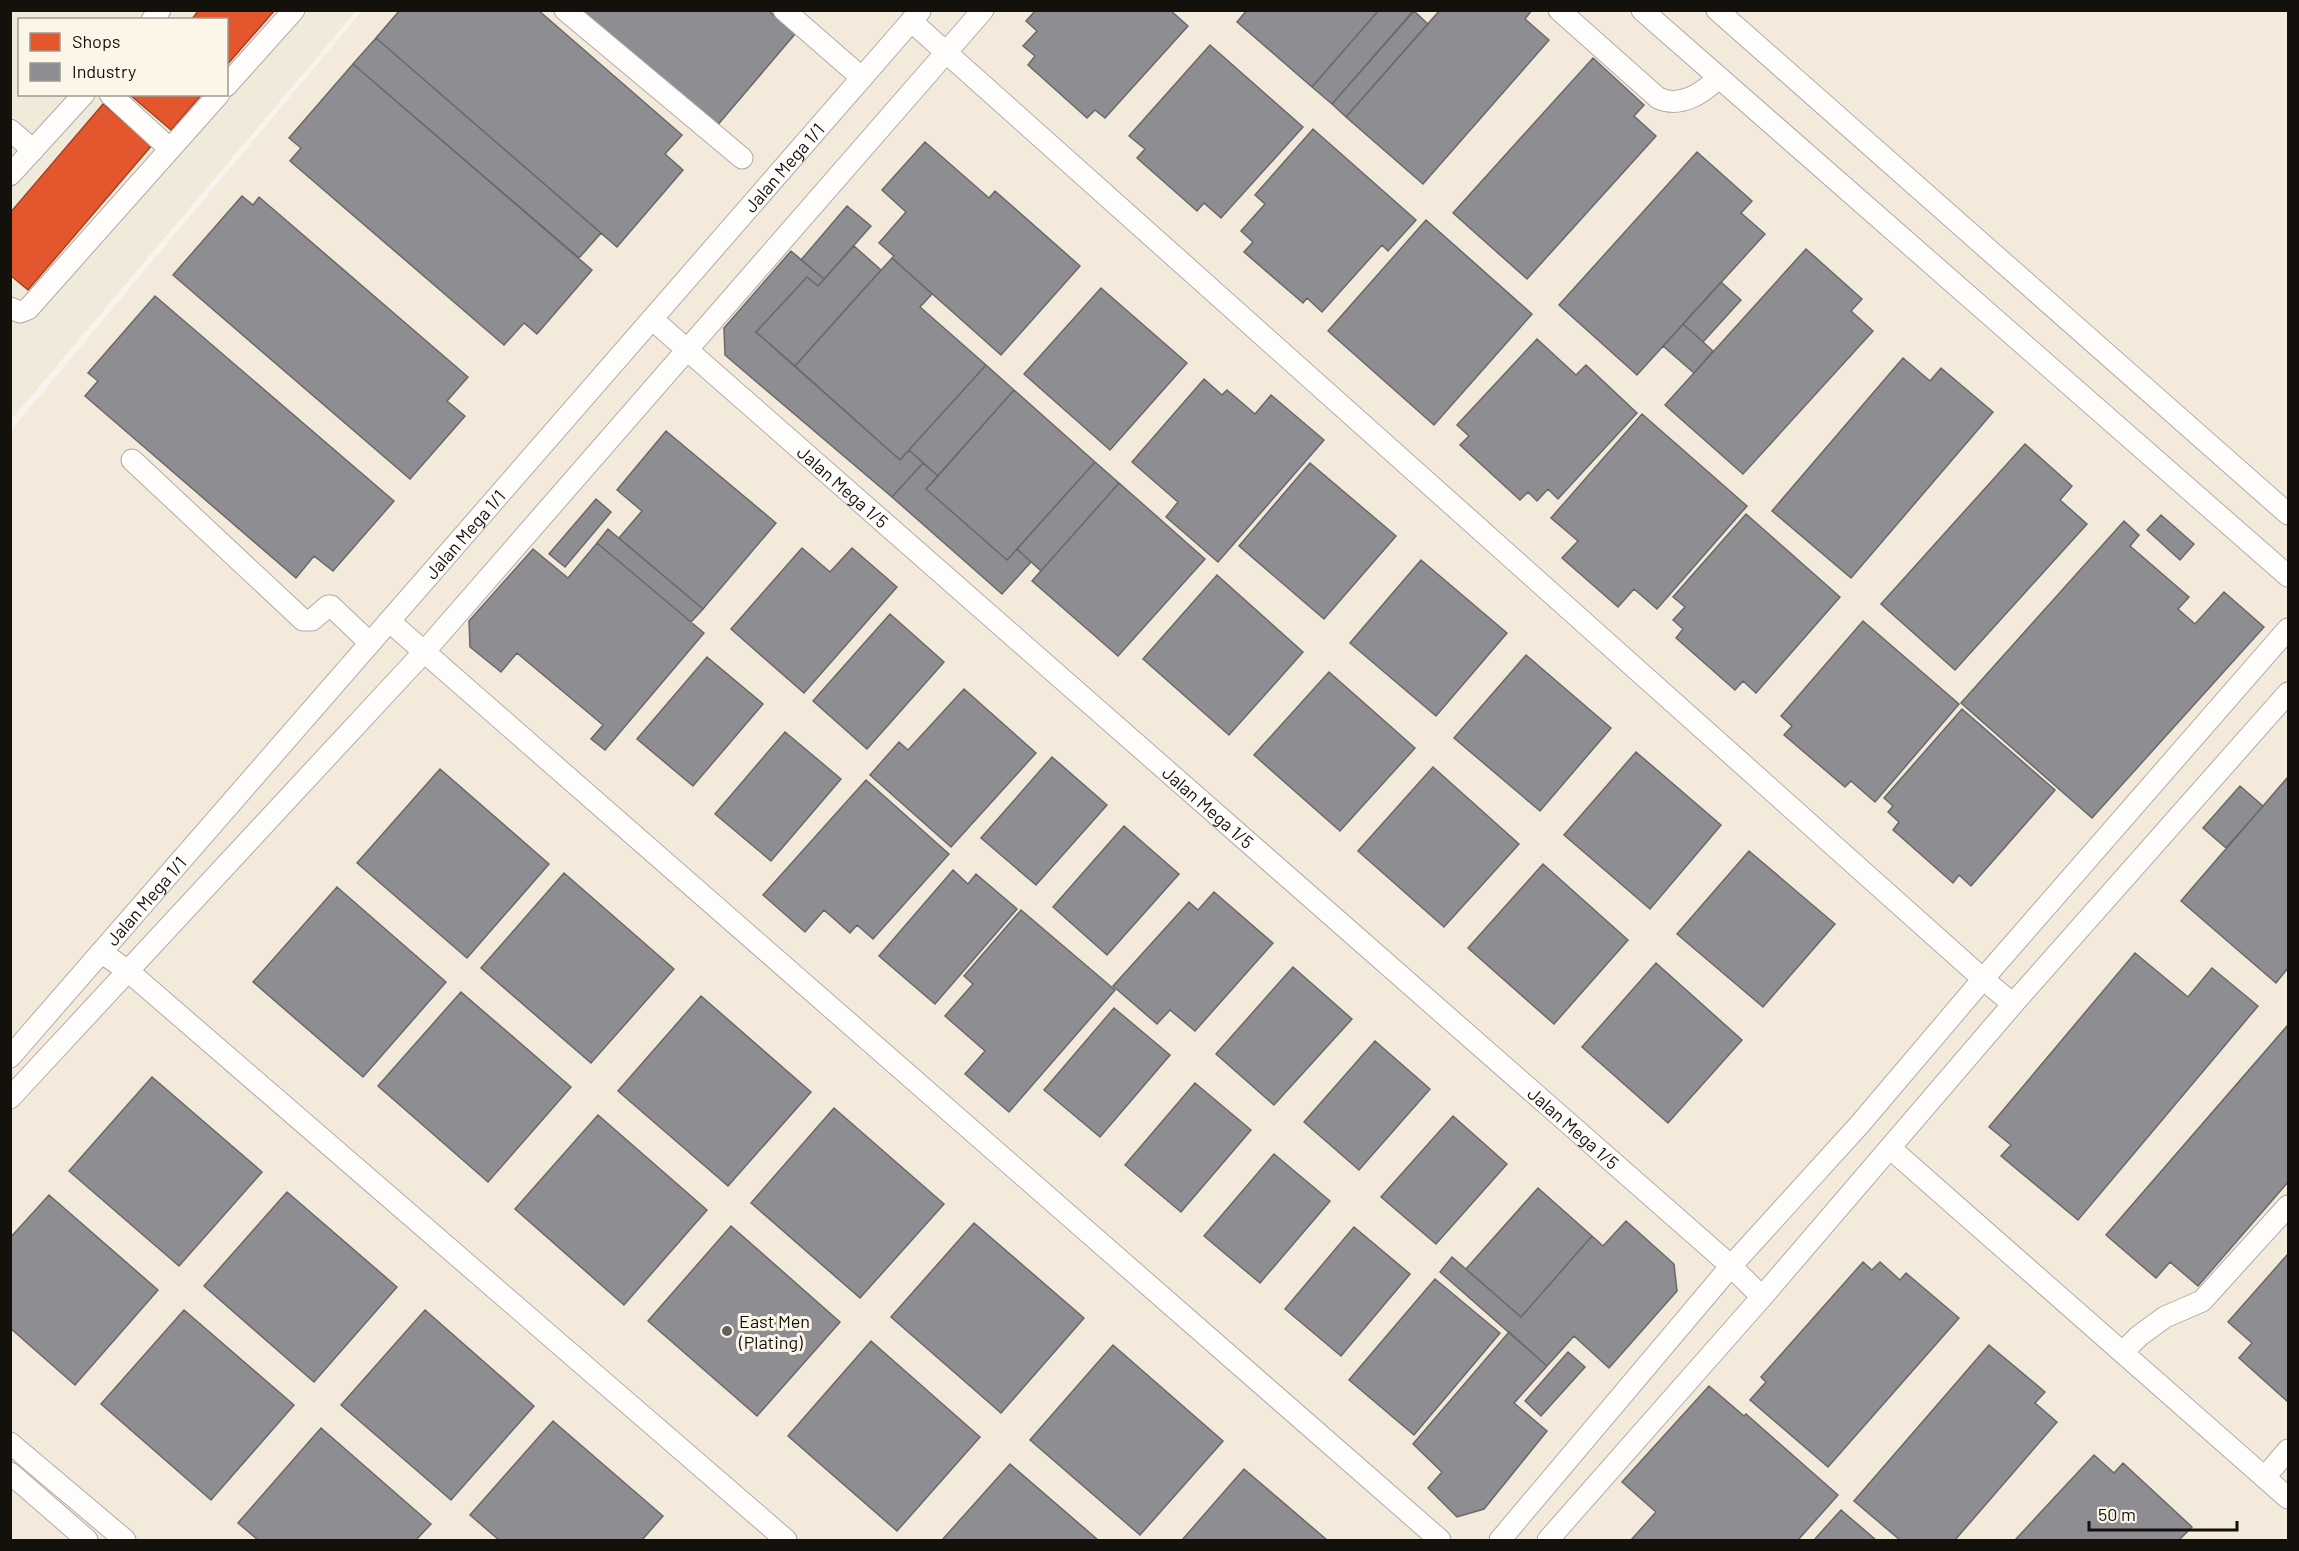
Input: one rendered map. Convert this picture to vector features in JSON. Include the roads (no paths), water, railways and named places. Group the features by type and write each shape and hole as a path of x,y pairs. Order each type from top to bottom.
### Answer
{"street":[{"path":"228,84 294,10"},
{"path":"565,10 742,158"},
{"path":"784,10 862,78"},
{"path":"10,1098 424,652 983,10"},
{"path":"1559,10 1658,98 1674,103 1710,86 1718,78"},
{"path":"1642,10 2289,576"},
{"path":"1717,10 2289,514"},
{"path":"916,16 946,53 2013,1004"},
{"name":"Jalan Mega 1/1","path":"10,1057 916,16"},
{"path":"10,175 82,96"},
{"path":"112,96 170,149"},
{"path":"10,308 20,312 28,309 217,96"},
{"path":"10,130 33,150"},
{"name":"Jalan Mega 1/5","path":"652,319 1731,1266 1762,1297"},
{"path":"132,460 303,620 312,620 331,606 370,643"},
{"path":"389,621 1440,1540"},
{"path":"1500,1540 1731,1266 1860,1124 1983,979 2289,629"},
{"path":"1548,1540 1762,1297 2013,1004 2289,693"},
{"path":"101,952 128,971 786,1540"},
{"path":"1890,1148 2289,1498"},
{"path":"2123,1352 2139,1336 2165,1317 2202,1300 2289,1206"},
{"path":"10,1443 125,1540"},
{"path":"2265,1477 2289,1450"},
{"path":"10,1473 87,1540"}],"place":[{"name":"East Men (Plating)","path":"727,1331"}]}
